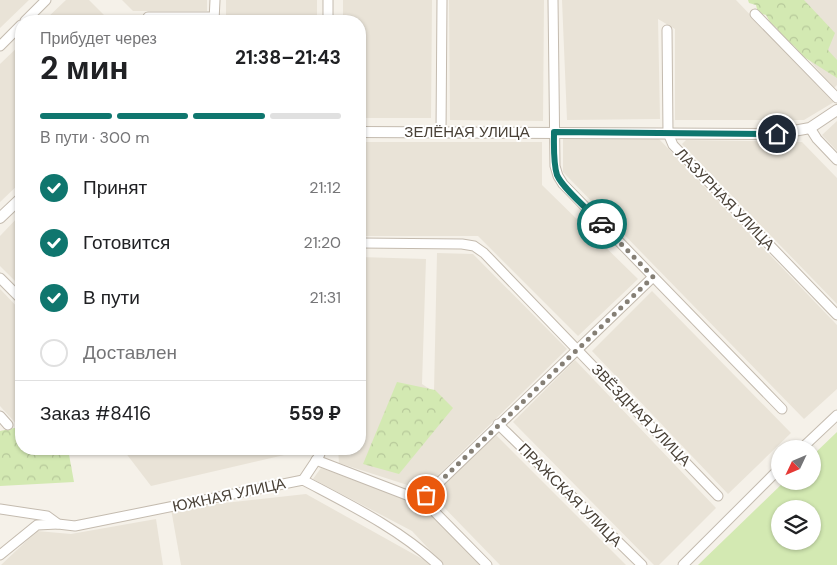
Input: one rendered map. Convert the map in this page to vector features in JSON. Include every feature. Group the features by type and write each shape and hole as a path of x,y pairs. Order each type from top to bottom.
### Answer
{"street":[{"path":"31,15 46,0"},
{"path":"214,15 215,0"},
{"path":"328,0 328,15"},
{"path":"441,132 442,0"},
{"path":"553,0 554,132 555,166 558,176 563,184 782,409"},
{"path":"755,14 837,98"},
{"name":"ЛАЗУРНАЯ УЛИЦА","path":"668,30 668,133 673,145 837,315"},
{"path":"0,46 15,31"},
{"name":"ЗЕЛЁНАЯ УЛИЦА","path":"366,132 777,134 810,128 837,110"},
{"path":"810,128 817,139 837,160"},
{"path":"0,218 15,204"},
{"name":"ЗВЁЗДНАЯ УЛИЦА","path":"366,243 462,244 474,246 484,253 718,496"},
{"path":"426,502 426,495 432,488 653,277"},
{"path":"0,278 15,293"},
{"path":"811,440 837,415"},
{"path":"0,416 8,425"},
{"name":"ПРАЖСКАЯ УЛИЦА","path":"498,424 642,565"},
{"path":"303,480 319,455"},
{"path":"316,460 426,502 487,565"},
{"path":"683,565 771,477"},
{"name":"ЮЖНАЯ УЛИЦА","path":"0,508 47,516 58,524 75,526 303,480 394,529 421,549 438,565"},
{"path":"0,555 37,525 58,524"}],"shaded area":[{"path":"0,0 29,0 0,28"},
{"path":"66,0 89,0 104,15 50,15"},
{"path":"122,0 207,0 207,11 133,11"},
{"path":"226,0 317,0 317,15 226,15"},
{"path":"343,0 432,0 431,118 366,118 366,15 343,15"},
{"path":"449,0 544,0 543,121 450,120"},
{"path":"562,0 736,0 834,102 804,120 675,120 675,29 658,19 660,119 567,120"},
{"path":"756,0 837,0 837,85 834,88"},
{"path":"15,50 15,188 0,202 0,64"},
{"path":"837,121 837,151 822,135"},
{"path":"563,139 659,139 837,325 837,389 804,419 563,172"},
{"path":"686,140 802,142 837,178 837,304 682,144"},
{"path":"366,142 542,142 542,185 638,279 578,336 478,236 366,236"},
{"path":"15,220 15,281 0,266 0,236"},
{"path":"437,253 473,254 567,349 423,490 339,463 338,455 366,455 366,257 426,259 422,384 434,392"},
{"path":"0,289 15,305 15,422 0,406"},
{"path":"652,291 791,433 784,440 771,440 771,452 728,494 592,351"},
{"path":"575,360 716,508 659,565 654,565 513,422"},
{"path":"495,434 626,565 500,565 432,495"},
{"path":"127,455 284,455 151,486"},
{"path":"321,468 422,505 481,565 444,565 412,531 313,479"},
{"path":"306,494 430,565 181,565 171,509"},
{"path":"156,519 163,565 1,565 37,531 71,534"}],"green space":[{"path":"748,0 804,0 835,33 828,50 837,60 837,78 804,57 794,46 783,39 766,15 758,13 756,5 749,3"},
{"path":"397,382 435,390 453,408 399,474 363,464"},
{"path":"15,428 15,455 69,455 74,482 0,486 0,431"},
{"path":"837,432 837,565 698,565 776,490 821,490 821,447"}],"way so far":[{"path":"426,495 653,277 602,224"}],"route":[{"path":"602,224 563,184 558,176 555,166 554,132 777,134"}]}
